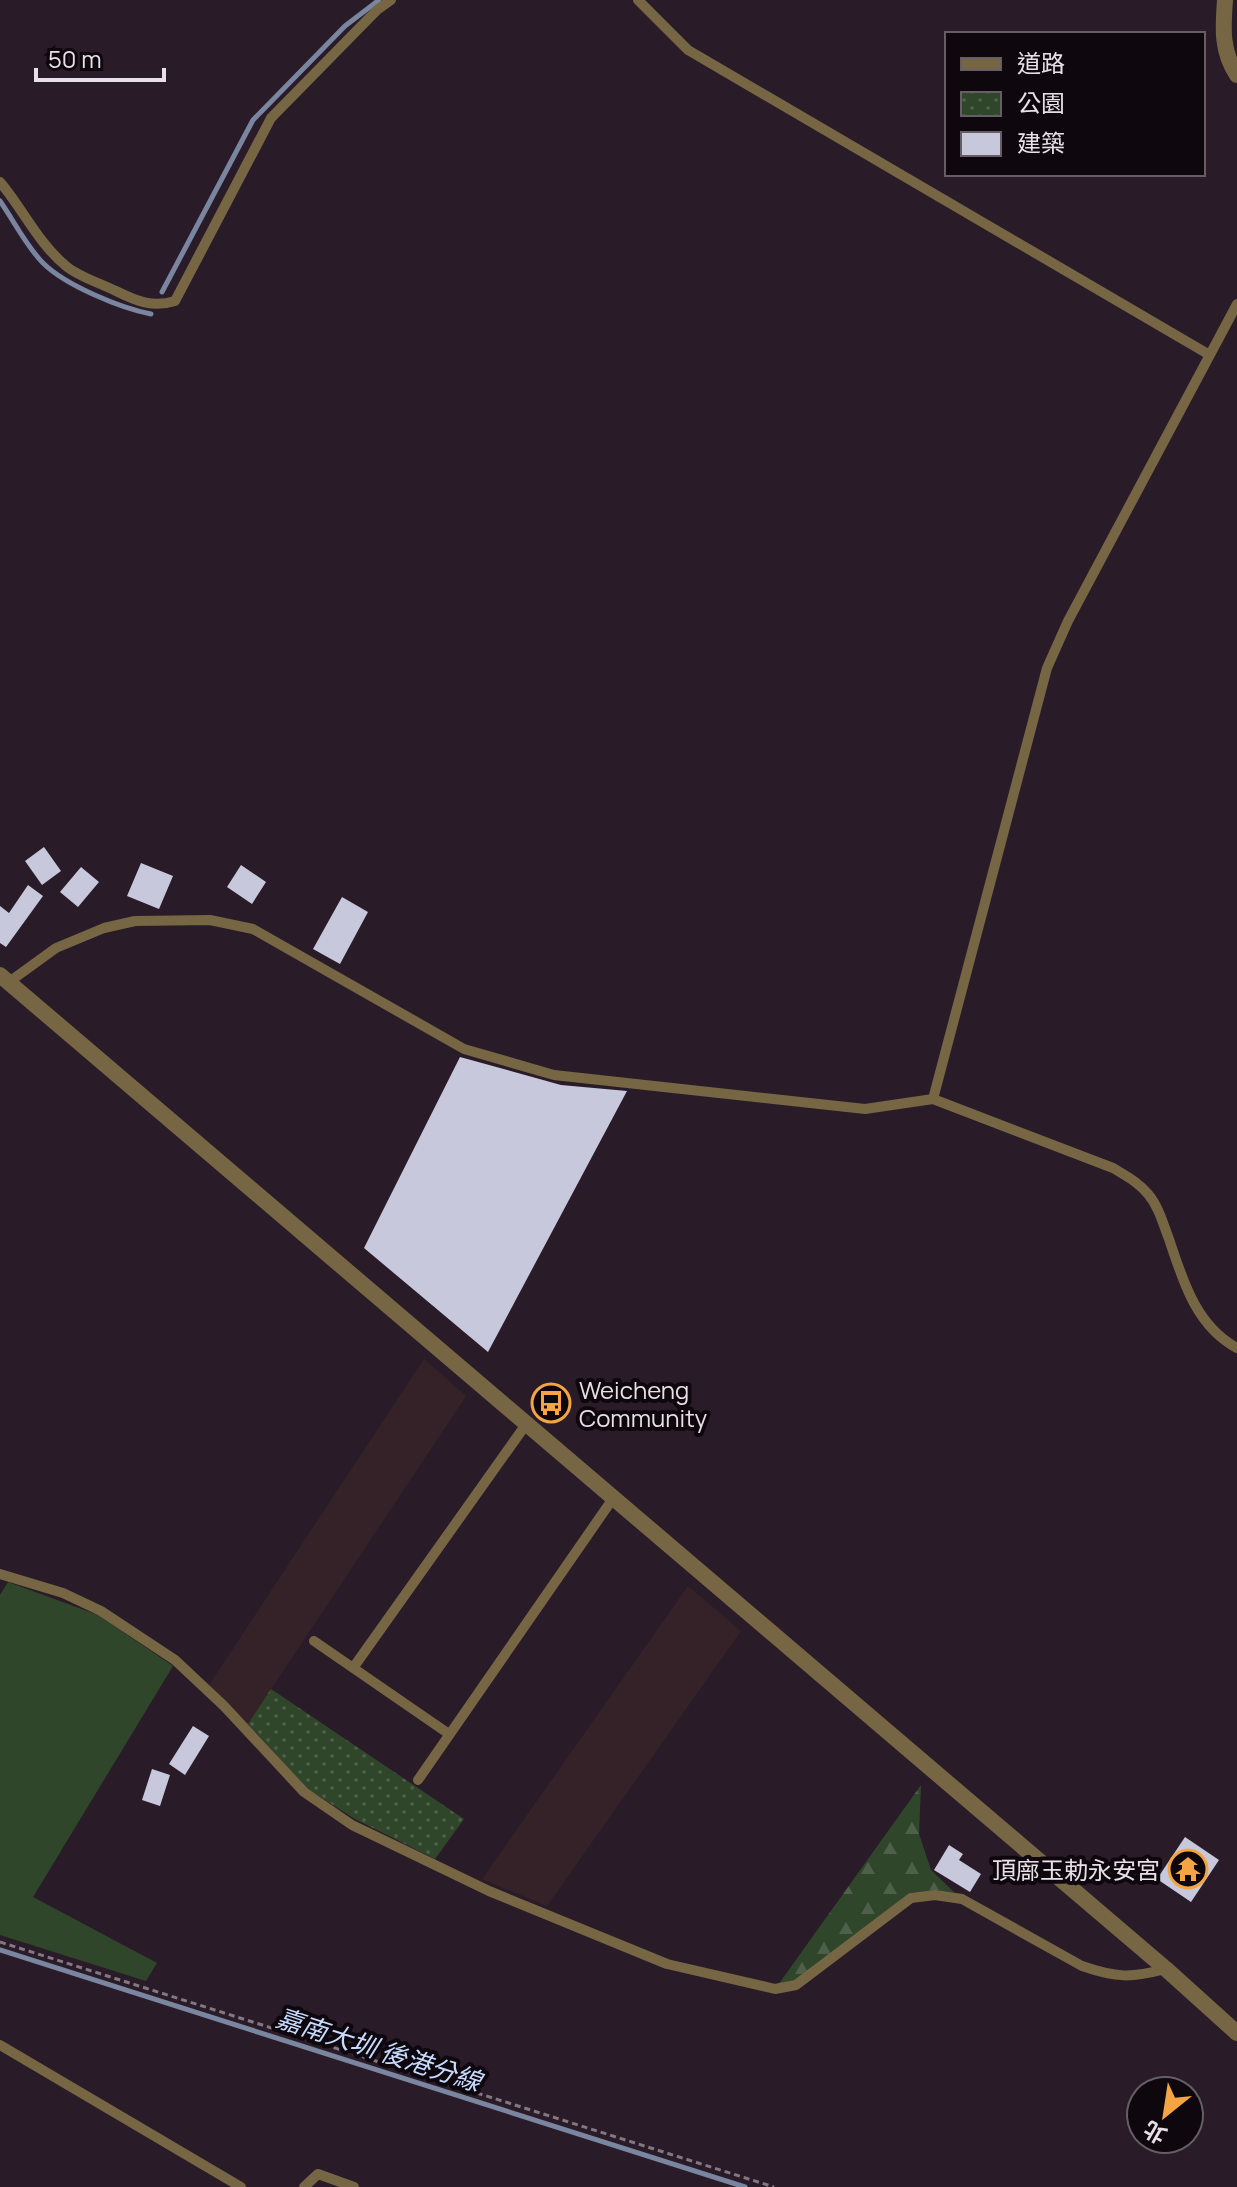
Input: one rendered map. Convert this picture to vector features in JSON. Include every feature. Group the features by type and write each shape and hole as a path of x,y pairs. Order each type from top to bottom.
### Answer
{"street":[{"path":"1225,0 1222,32 1229,62 1237,75"},
{"path":"4,978 1166,1969 1237,2033"}],"lane":[{"path":"0,182 33,229 67,267 136,301 160,306 175,301 271,118 377,10 391,0"},
{"path":"638,0 688,50 1208,354"},
{"path":"933,1099 1047,668 1068,621 1237,304"},
{"path":"4,978 56,948 104,928 135,921 210,920 253,929 464,1049 554,1075 865,1109 933,1099 1113,1168 1135,1181 1159,1211 1182,1280 1197,1312 1237,1348"},
{"path":"353,1668 527,1423"},
{"path":"418,1780 614,1497"},
{"path":"0,1574 63,1593 101,1611 175,1660 224,1706 304,1792 352,1825 489,1891 667,1964 775,1989 796,1985 911,1898 935,1895 962,1899 1082,1966 1103,1973 1130,1978 1166,1969"},
{"path":"314,1641 449,1734"},
{"path":"0,2045 241,2187"},
{"path":"304,2187 318,2174 354,2187"}],"path":[{"path":"0,1942 774,2187"}],"shaded area":[{"path":"424,1359 466,1396 248,1724 209,1685"},
{"path":"688,1586 741,1631 547,1906 482,1879"}],"green space":[{"path":"8,1582 98,1615 173,1666 33,1897 157,1963 146,1981 0,1935 0,1595"},
{"path":"271,1689 464,1819 435,1859 355,1819 306,1788 248,1724"},
{"path":"921,1785 919,1834 931,1870 955,1893 935,1890 910,1893 795,1981 778,1985"}],"building":[{"path":"44,847 61,871 42,885 25,861"},
{"path":"141,863 173,876 159,909 127,896"},
{"path":"241,865 266,882 252,904 227,887"},
{"path":"81,867 99,882 78,907 60,892"},
{"path":"28,885 43,896 6,947 0,943 0,906 9,913"},
{"path":"342,897 368,912 340,964 313,949"},
{"path":"460,1057 561,1085 627,1091 488,1352 364,1248"},
{"path":"193,1726 209,1736 185,1775 169,1764"},
{"path":"152,1769 170,1775 160,1806 142,1800"},
{"name":"頂廍玉勅永安宮","path":"1185,1837 1219,1860 1191,1902 1157,1879"},
{"path":"949,1845 963,1854 959,1860 981,1874 970,1892 934,1870"}],"waterway":[{"path":"162,292 253,120 345,26 379,0"},
{"path":"0,201 31,249 53,271 94,294 151,314"},
{"name":"嘉南大圳 後港分線","path":"0,1950 745,2187"}],"place":[{"name":"Weicheng Community","path":"551,1403"},
{"name":"頂廍玉勅永安宮","path":"1188,1869"}]}
